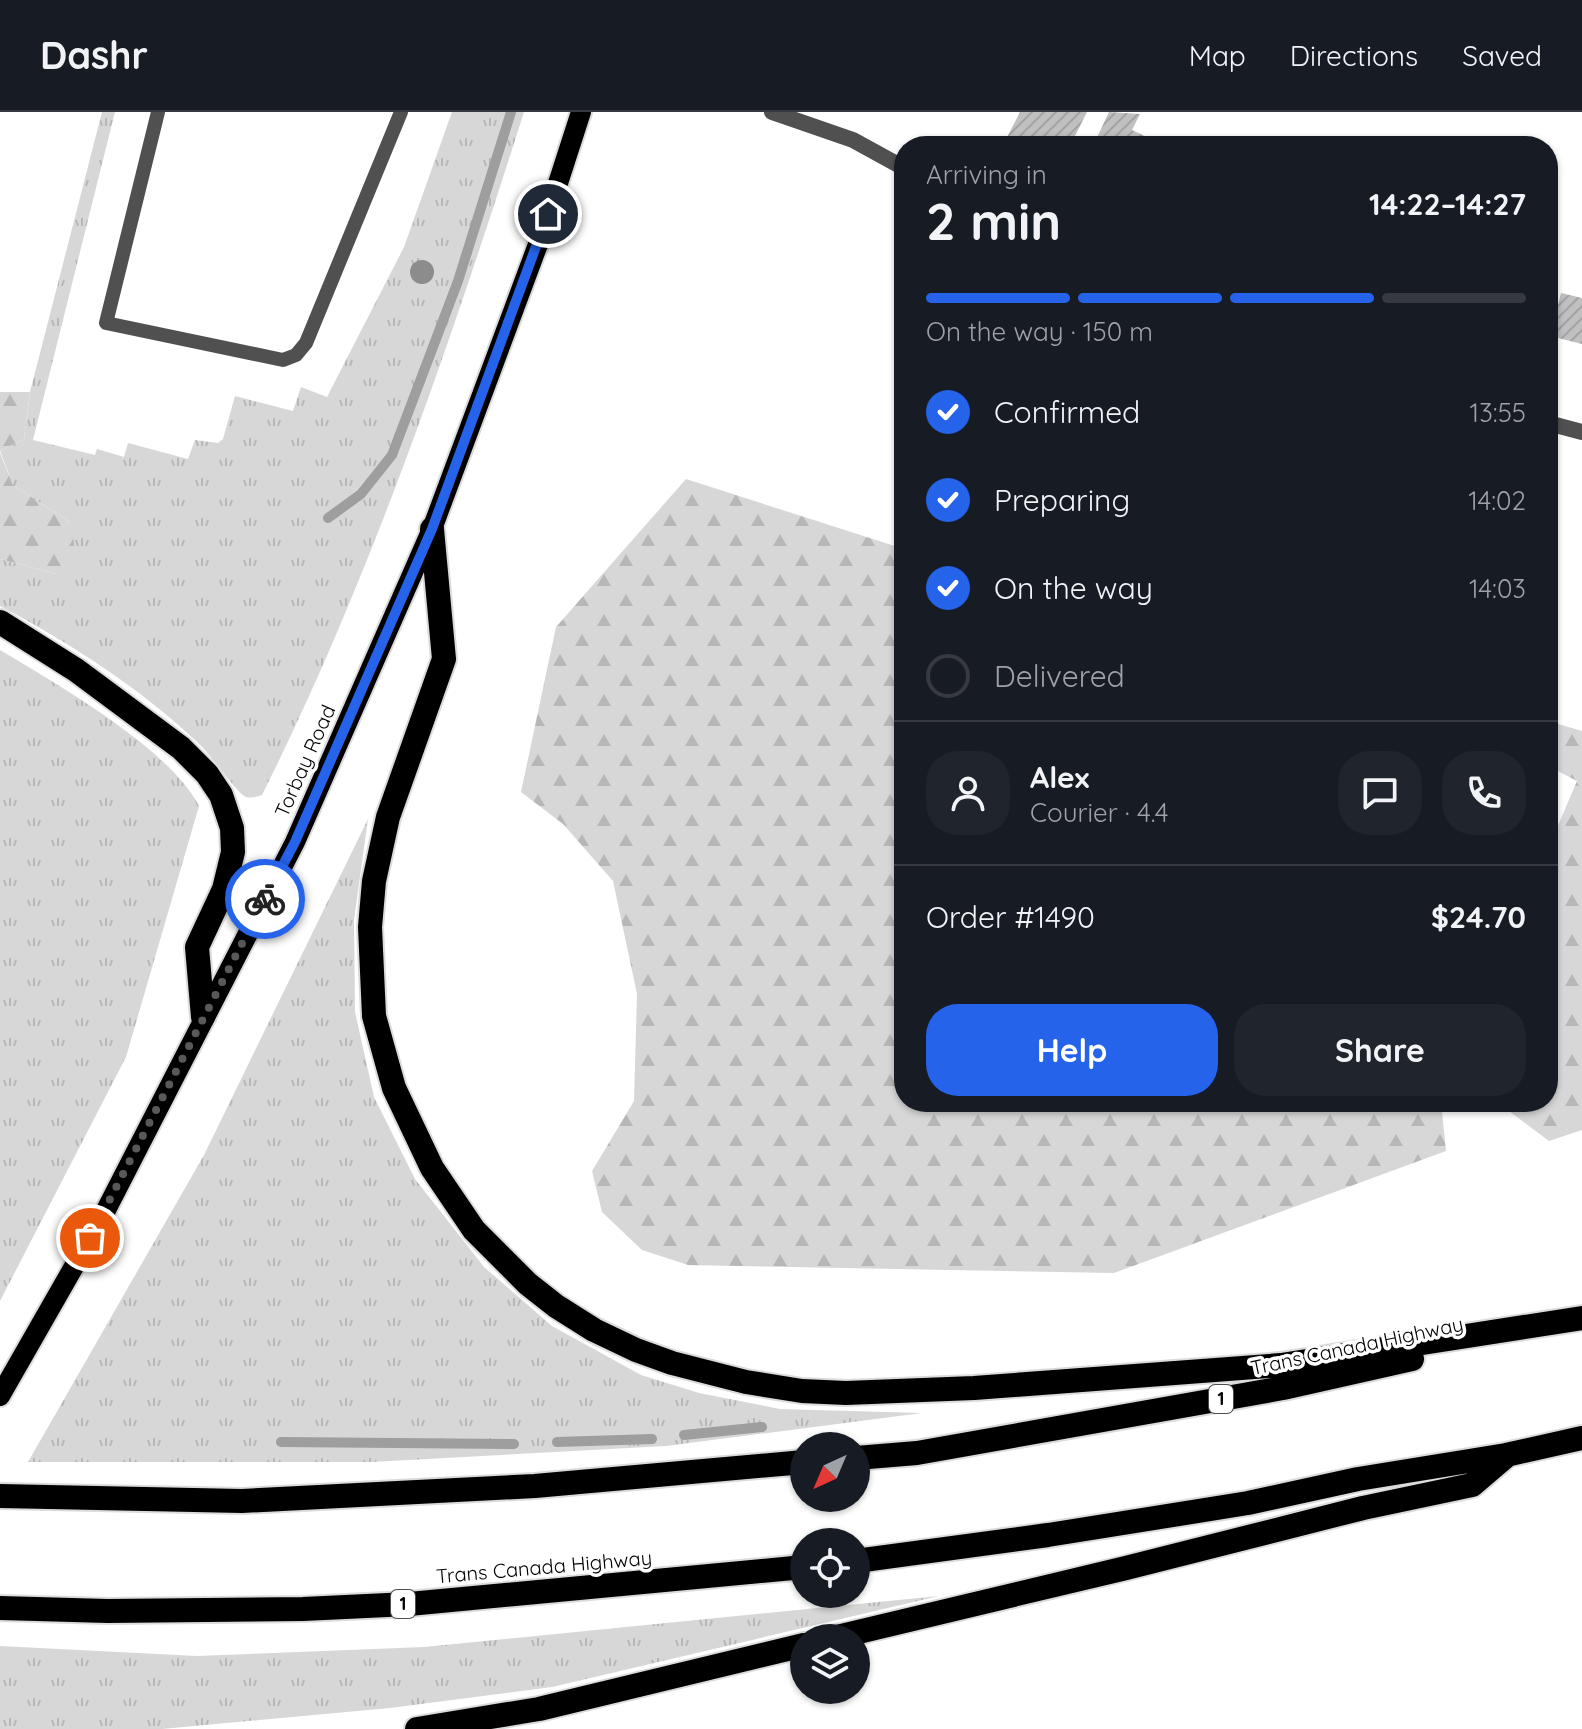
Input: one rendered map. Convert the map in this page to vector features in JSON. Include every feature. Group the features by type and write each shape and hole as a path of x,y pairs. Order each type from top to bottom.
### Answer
{"highway":[{"path":"432,529 444,659 388,817 374,881 370,927 374,1016 394,1088 432,1168 474,1230 502,1260 556,1306 594,1330 672,1363 746,1382 802,1391 846,1393 974,1388 1281,1365 1582,1320"},
{"path":"0,622 76,670 170,739 207,774 221,795 232,828 233,852 224,889 197,947 203,1017"},
{"name":"Trans Canada Highway","path":"870,1457 917,1453 1283,1388 1582,1320"},
{"path":"870,1559 1248,1503 1582,1438"},
{"path":"870,1629 1349,1511 1472,1485 1506,1455"},
{"path":"0,1496 242,1501 535,1486 790,1463"},
{"path":"0,1483 134,1500"},
{"name":"Trans Canada Highway","path":"0,1608 108,1611 303,1609 409,1604 790,1568"},
{"path":"417,1729 539,1709 790,1648"}],"main road":[{"name":"Torbay Road","path":"4,1391 104,1214 295,842 432,529 540,239 581,112"}],"street":[{"path":"772,112 853,140 894,163"},
{"path":"1558,426 1582,432"}],"lane":[{"path":"158,112 106,323 283,360 296,355 306,343 401,112"}],"green space":[{"path":"102,112 115,112 33,440 95,455 97,449 124,457 128,443 188,459 195,440 218,443 223,439 235,396 293,411 301,387 327,397 404,247 452,112 524,112 437,373 373,544 302,713 262,795 255,797 244,796 199,744 154,704 79,651 0,606 0,559 57,574 71,523 13,485 0,451 24,439 30,392"},
{"path":"0,392 30,392 24,439 0,451"},
{"path":"0,453 13,485 71,523 76,557 57,574 0,559"},
{"path":"686,479 894,546 894,1112 1442,1112 1446,1151 1114,1273 688,1265 642,1250 602,1212 592,1171 634,1101 637,994 613,881 563,824 521,792 556,627"},
{"path":"0,650 80,699 138,740 184,784 199,806 126,1057 0,1301"},
{"path":"1558,724 1582,731 1582,1130 1549,1141 1510,1112 1558,1112 1558,826 1577,781 1558,771"},
{"path":"368,819 354,920 355,1012 374,1097 415,1179 484,1267 552,1326 641,1375 699,1393 780,1409 922,1413 666,1446 372,1462 28,1462 204,1155"},
{"path":"939,1596 820,1624 790,1624 790,1631 552,1687 390,1708 162,1729 0,1729 0,1646 197,1656 424,1647 818,1608 870,1608 870,1603"}],"building":[{"path":"1020,112 1087,112 1075,136 1008,136"},
{"path":"1109,112 1140,114 1132,130 1145,136 1098,136"},
{"path":"1561,293 1582,298 1582,344 1558,338"}],"waterway":[{"path":"328,518 361,494 392,455 458,281 511,112"},
{"path":"684,1435 762,1427"},
{"path":"557,1442 652,1439"},
{"path":"281,1442 514,1444"}],"way so far":[{"path":"90,1238 265,899"}],"route":[{"path":"265,899 295,842 432,529 548,214"}]}
